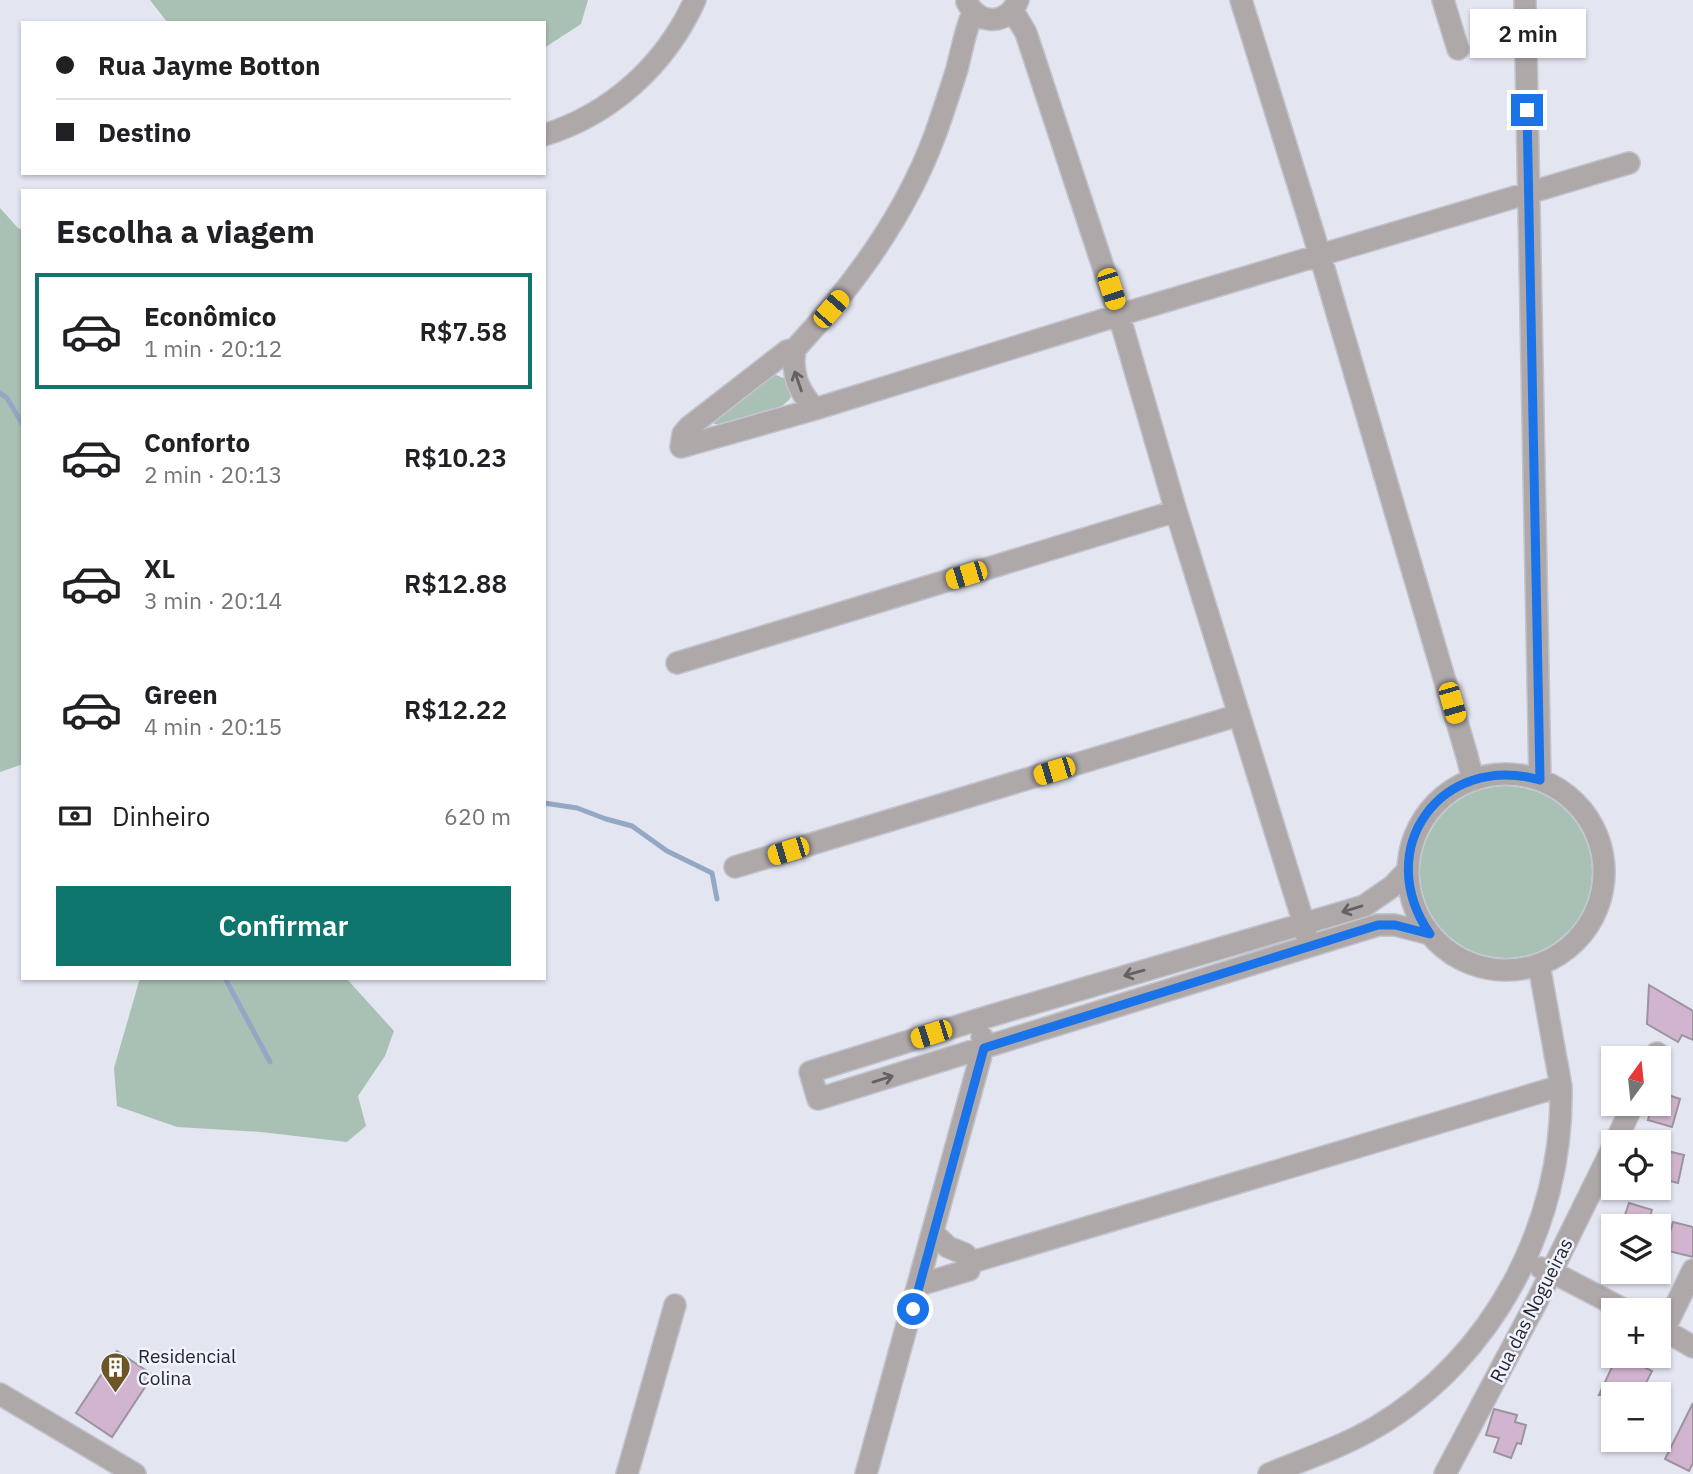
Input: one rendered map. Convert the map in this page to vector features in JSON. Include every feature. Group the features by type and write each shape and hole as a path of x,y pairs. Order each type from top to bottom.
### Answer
{"street":[{"path":"546,134 602,109 643,76 676,36 695,0"},
{"path":"1241,0 1320,255 1473,780"},
{"path":"1443,0 1458,49"},
{"path":"1525,0 1540,780"},
{"path":"970,6 981,17 998,19 1006,16 1016,5 1119,315 1176,511 1304,924 1308,946"},
{"path":"815,409 806,400 796,379 793,359 795,349 843,295 902,205 934,138 957,67 970,6"},
{"path":"795,349 787,351 689,427 681,447 1629,163"},
{"path":"677,663 1176,511"},
{"path":"735,867 1239,715"},
{"path":"1507,774 1540,780 1570,798 1582,810 1599,839 1604,873 1598,907 1591,922 1569,948 1539,965 1505,970 1471,964 1442,946 1430,934 1413,905 1408,871 1414,838 1426,815 1443,796 1457,786 1490,775 1507,774"},
{"path":"1408,871 1393,886 1364,906 810,1072 818,1099 1378,925 1395,925 1430,934"},
{"path":"1269,1474 1350,1441 1404,1409 1451,1368 1478,1336 1508,1294 1525,1263 1553,1179 1561,1117 1561,1086 1539,965"},
{"path":"866,1474 984,1048 980,1019"},
{"path":"972,1262 1561,1086"},
{"name":"Rua das Nogueiras","path":"1445,1474 1552,1272 1601,1171"},
{"path":"933,1233 948,1247 965,1254 972,1262"},
{"path":"919,1285 969,1270 972,1262"},
{"path":"1525,1263 1552,1272 1602,1298"},
{"path":"1671,1312 1693,1270"},
{"path":"627,1474 675,1305"},
{"path":"1671,1334 1693,1347"},
{"path":"0,1394 135,1474"}],"green space":[{"path":"150,0 588,0 581,24 546,47 546,21 166,21"},
{"path":"0,208 21,229 21,765 0,772"},
{"path":"770,376 786,379 792,393 782,406 714,424 715,419"},
{"path":"1506,786 1539,793 1567,811 1585,839 1592,872 1585,905 1567,933 1539,951 1506,958 1473,951 1445,933 1427,905 1420,872 1427,839 1445,811 1473,793"},
{"path":"139,980 348,980 394,1031 385,1056 358,1096 366,1126 347,1142 261,1132 177,1127 117,1106 114,1068"}],"building":[{"path":"1649,985 1693,1011 1693,1040 1682,1035 1678,1042 1647,1024"},
{"path":"1671,1096 1680,1099 1672,1127 1648,1120 1649,1116 1671,1116"},
{"path":"1671,1152 1684,1155 1678,1183 1671,1181"},
{"path":"1629,1203 1652,1210 1651,1214 1625,1214"},
{"path":"1673,1222 1693,1227 1693,1257 1671,1252"},
{"name":"Residencial Colina","path":"117,1351 153,1375 112,1437 76,1413"},
{"path":"1611,1368 1646,1368 1652,1371 1646,1382 1605,1382"},
{"path":"1693,1403 1693,1463 1689,1471 1665,1459 1671,1452"},
{"path":"1494,1409 1517,1415 1515,1422 1526,1425 1521,1444 1517,1443 1511,1458 1494,1452 1499,1438 1486,1435"}],"waterway":[{"path":"0,393 7,398 21,422"},
{"path":"546,803 577,808 632,826 667,851 712,873 717,899"},
{"path":"226,980 270,1062"}],"place":[{"name":"Residencial Colina","path":"115,1394"}],"route":[{"path":"913,1309 984,1048 1378,925 1409,927 1430,934 1413,905 1409,888 1409,854 1421,822 1443,796 1457,786 1473,780 1507,774 1540,780 1527,110"}]}
